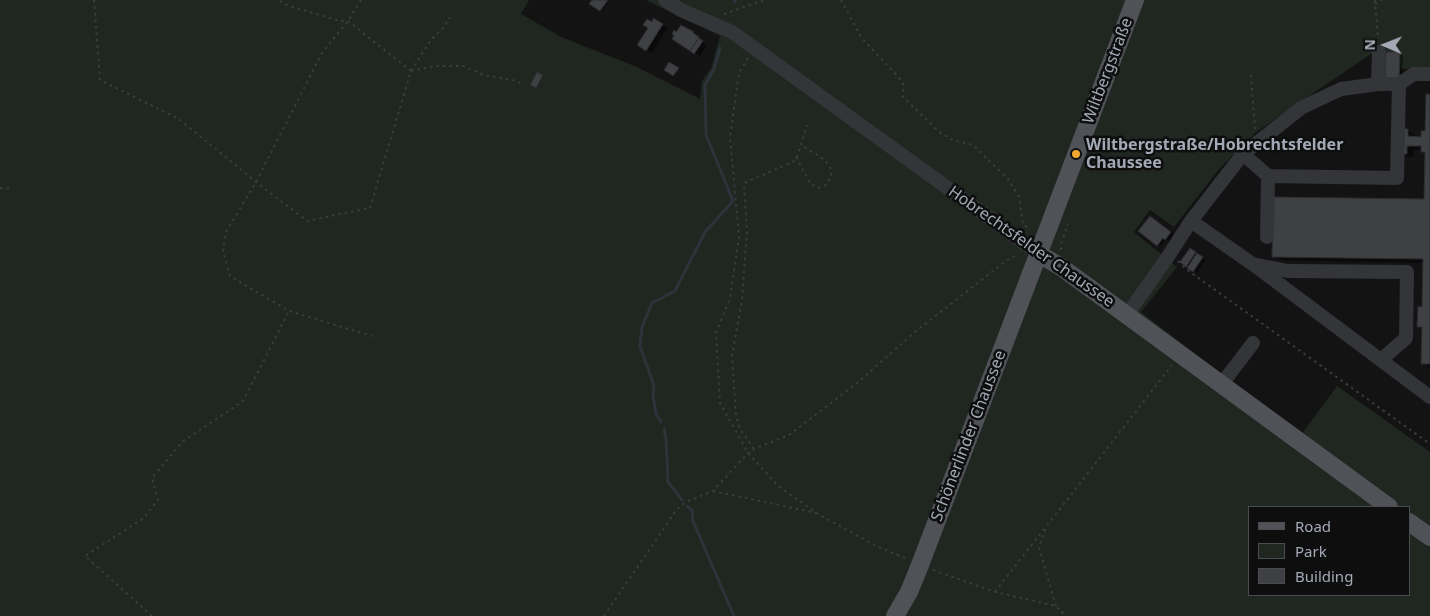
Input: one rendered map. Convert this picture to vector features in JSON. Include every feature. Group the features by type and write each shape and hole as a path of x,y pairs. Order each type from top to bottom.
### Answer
{"main road":[{"name":"Wiltbergstraße","path":"1030,253 1135,0"},
{"name":"Hobrechtsfelder Chaussee","path":"1030,253 1055,264 1388,506"},
{"name":"Schönerlinder Chaussee","path":"895,616 909,592 920,565 1030,253"},
{"path":"1410,523 1430,537"}],"street":[{"name":"Hobrechtsfelder Chaussee","path":"665,0 681,10 732,32 1030,253"},
{"path":"1378,84 1379,52"},
{"path":"1126,316 1190,220 1243,154 1300,108 1341,89 1378,84 1399,84 1414,74 1430,74"},
{"path":"1243,154 1268,176 1397,178 1399,84"},
{"path":"1267,237 1268,176"},
{"path":"1190,220 1254,264 1430,396"},
{"path":"1254,264 1288,270 1408,272 1406,338 1381,360"},
{"path":"1221,385 1253,343"}],"path":[{"path":"94,0 100,80 179,119 306,221 370,208 411,72 431,40 444,27 450,17"},
{"path":"278,0 289,6 340,21 348,21 411,72"},
{"path":"361,0 348,21 322,52 256,182 226,232 223,250 230,276 289,311 372,336"},
{"path":"711,22 719,16 764,0"},
{"path":"841,0 862,37 903,82 903,97 939,132 953,140 974,145 1008,179 1019,197 1023,224 1028,228 1031,227"},
{"path":"1374,0 1379,52"},
{"path":"1375,4 1382,0"},
{"path":"754,48 739,73 730,137 739,237 730,298 716,333 720,403 748,453 778,486 818,514 878,546 920,565 995,592 1056,606"},
{"path":"411,72 437,66 463,66 484,75 517,80 524,86"},
{"path":"1250,75 1256,132"},
{"path":"754,449 740,429 738,422 732,356 743,290 747,230 744,183 793,162 807,125"},
{"path":"796,158 810,183 818,188 826,185 831,178 831,170 825,160 801,145"},
{"path":"0,188 11,189"},
{"path":"1055,264 1068,224"},
{"path":"604,616 676,509 686,502 714,491 748,453 789,435 856,384 916,331 1006,261 1030,253"},
{"path":"1169,254 1186,269 1430,444"},
{"path":"152,616 85,556 144,518 158,500 152,478 182,442 244,401 289,311"},
{"path":"995,592 1180,355"},
{"path":"714,491 818,514"},
{"path":"1046,527 1038,548 1056,606 1066,616"}],"green space":[{"path":"0,0 529,0 521,14 561,37 637,67 700,99 702,81 711,68 720,36 646,0 1430,0 1430,69 1400,69 1400,52 1371,54 1256,132 1219,169 1174,227 1150,210 1134,232 1177,267 1141,312 1301,435 1337,386 1430,452 1430,616 0,616"}],"building":[{"path":"592,0 608,0 600,11 589,4"},
{"path":"653,18 663,24 646,51 637,45 648,28 643,25 647,19 652,22"},
{"path":"681,25 699,37 690,51 672,39 674,30 676,32"},
{"path":"699,38 703,41 694,54 690,51"},
{"path":"1386,52 1400,52 1399,81 1385,81"},
{"path":"669,62 679,68 673,76 664,70"},
{"path":"537,72 543,75 536,88 530,85"},
{"path":"1426,94 1430,94 1430,364 1421,364 1422,327 1417,327 1418,306 1422,307 1423,259 1272,257 1273,197 1424,199 1425,152 1421,152 1421,146 1407,146 1407,154 1400,154 1400,129 1408,129 1408,136 1421,137 1421,131 1425,131"},
{"path":"1150,216 1171,232 1157,246 1138,231"},
{"path":"1190,248 1196,252 1186,267 1180,262"},
{"path":"1197,253 1203,257 1193,272 1187,268"}],"waterway":[{"path":"661,422 656,414 653,395 654,386 640,346 642,327 652,303 675,291 705,232 733,201 706,135 705,85 714,69 720,48"},
{"path":"664,429 668,482 682,500"},
{"path":"687,506 692,510 693,521 734,616"}],"place":[{"name":"Wiltbergstraße/Hobrechtsfelder Chaussee","path":"1076,154"}]}
